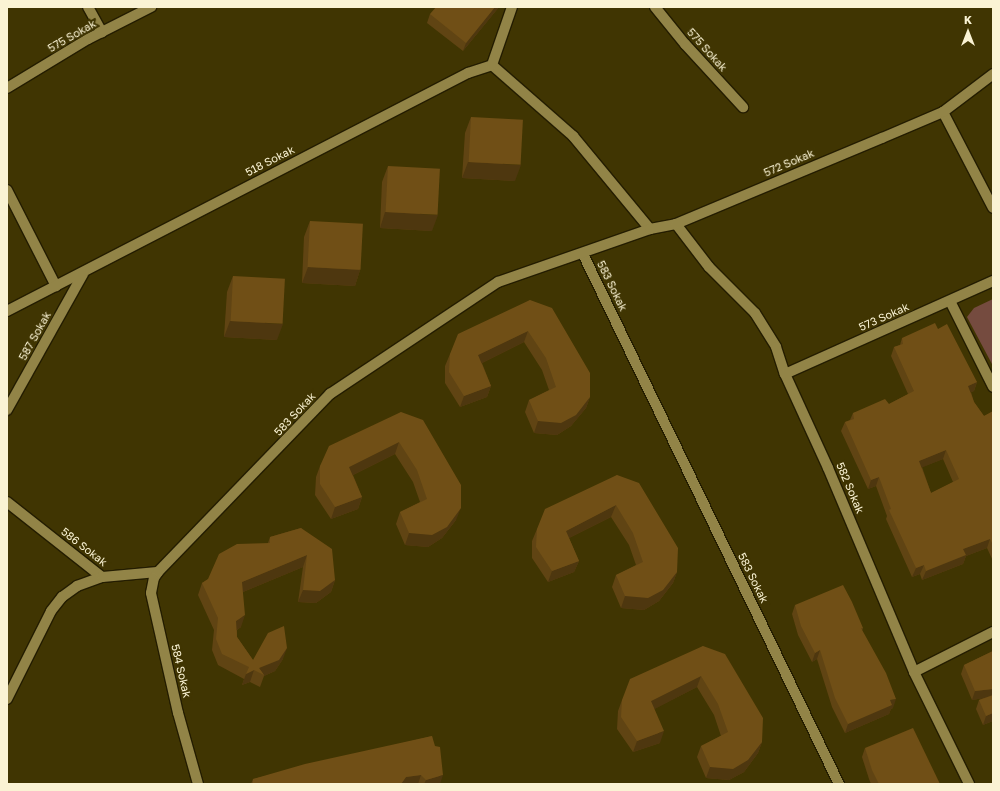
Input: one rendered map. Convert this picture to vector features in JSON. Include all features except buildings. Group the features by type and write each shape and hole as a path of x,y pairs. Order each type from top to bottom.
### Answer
{"street":[{"path":"88,7 102,32"},
{"name":"575 Sokak","path":"7,88 102,32 151,7"},
{"path":"512,7 492,65 573,136 650,229"},
{"name":"575 Sokak","path":"655,7 685,44 743,107"},
{"name":"518 Sokak","path":"7,311 83,274 468,73 492,65"},
{"name":"572 Sokak","path":"583,254 650,229 676,224 942,112 993,74"},
{"path":"942,112 993,208"},
{"path":"7,190 56,286"},
{"name":"582 Sokak","path":"676,224 709,268 755,313 776,347 785,374 828,468 914,672 968,784"},
{"name":"583 Sokak","path":"161,568 330,394 498,282 583,254 839,784"},
{"name":"587 Sokak","path":"8,407 83,274"},
{"name":"573 Sokak","path":"785,374 993,281"},
{"path":"950,301 993,387"},
{"name":"586 Sokak","path":"7,502 102,577 161,568"},
{"name":"584 Sokak","path":"161,568 151,593 178,714 198,784"},
{"path":"7,699 51,611 62,597 77,586 102,577"},
{"path":"914,672 993,632"}],"shaded area":[{"path":"993,299 993,366 967,317 974,308"}]}
